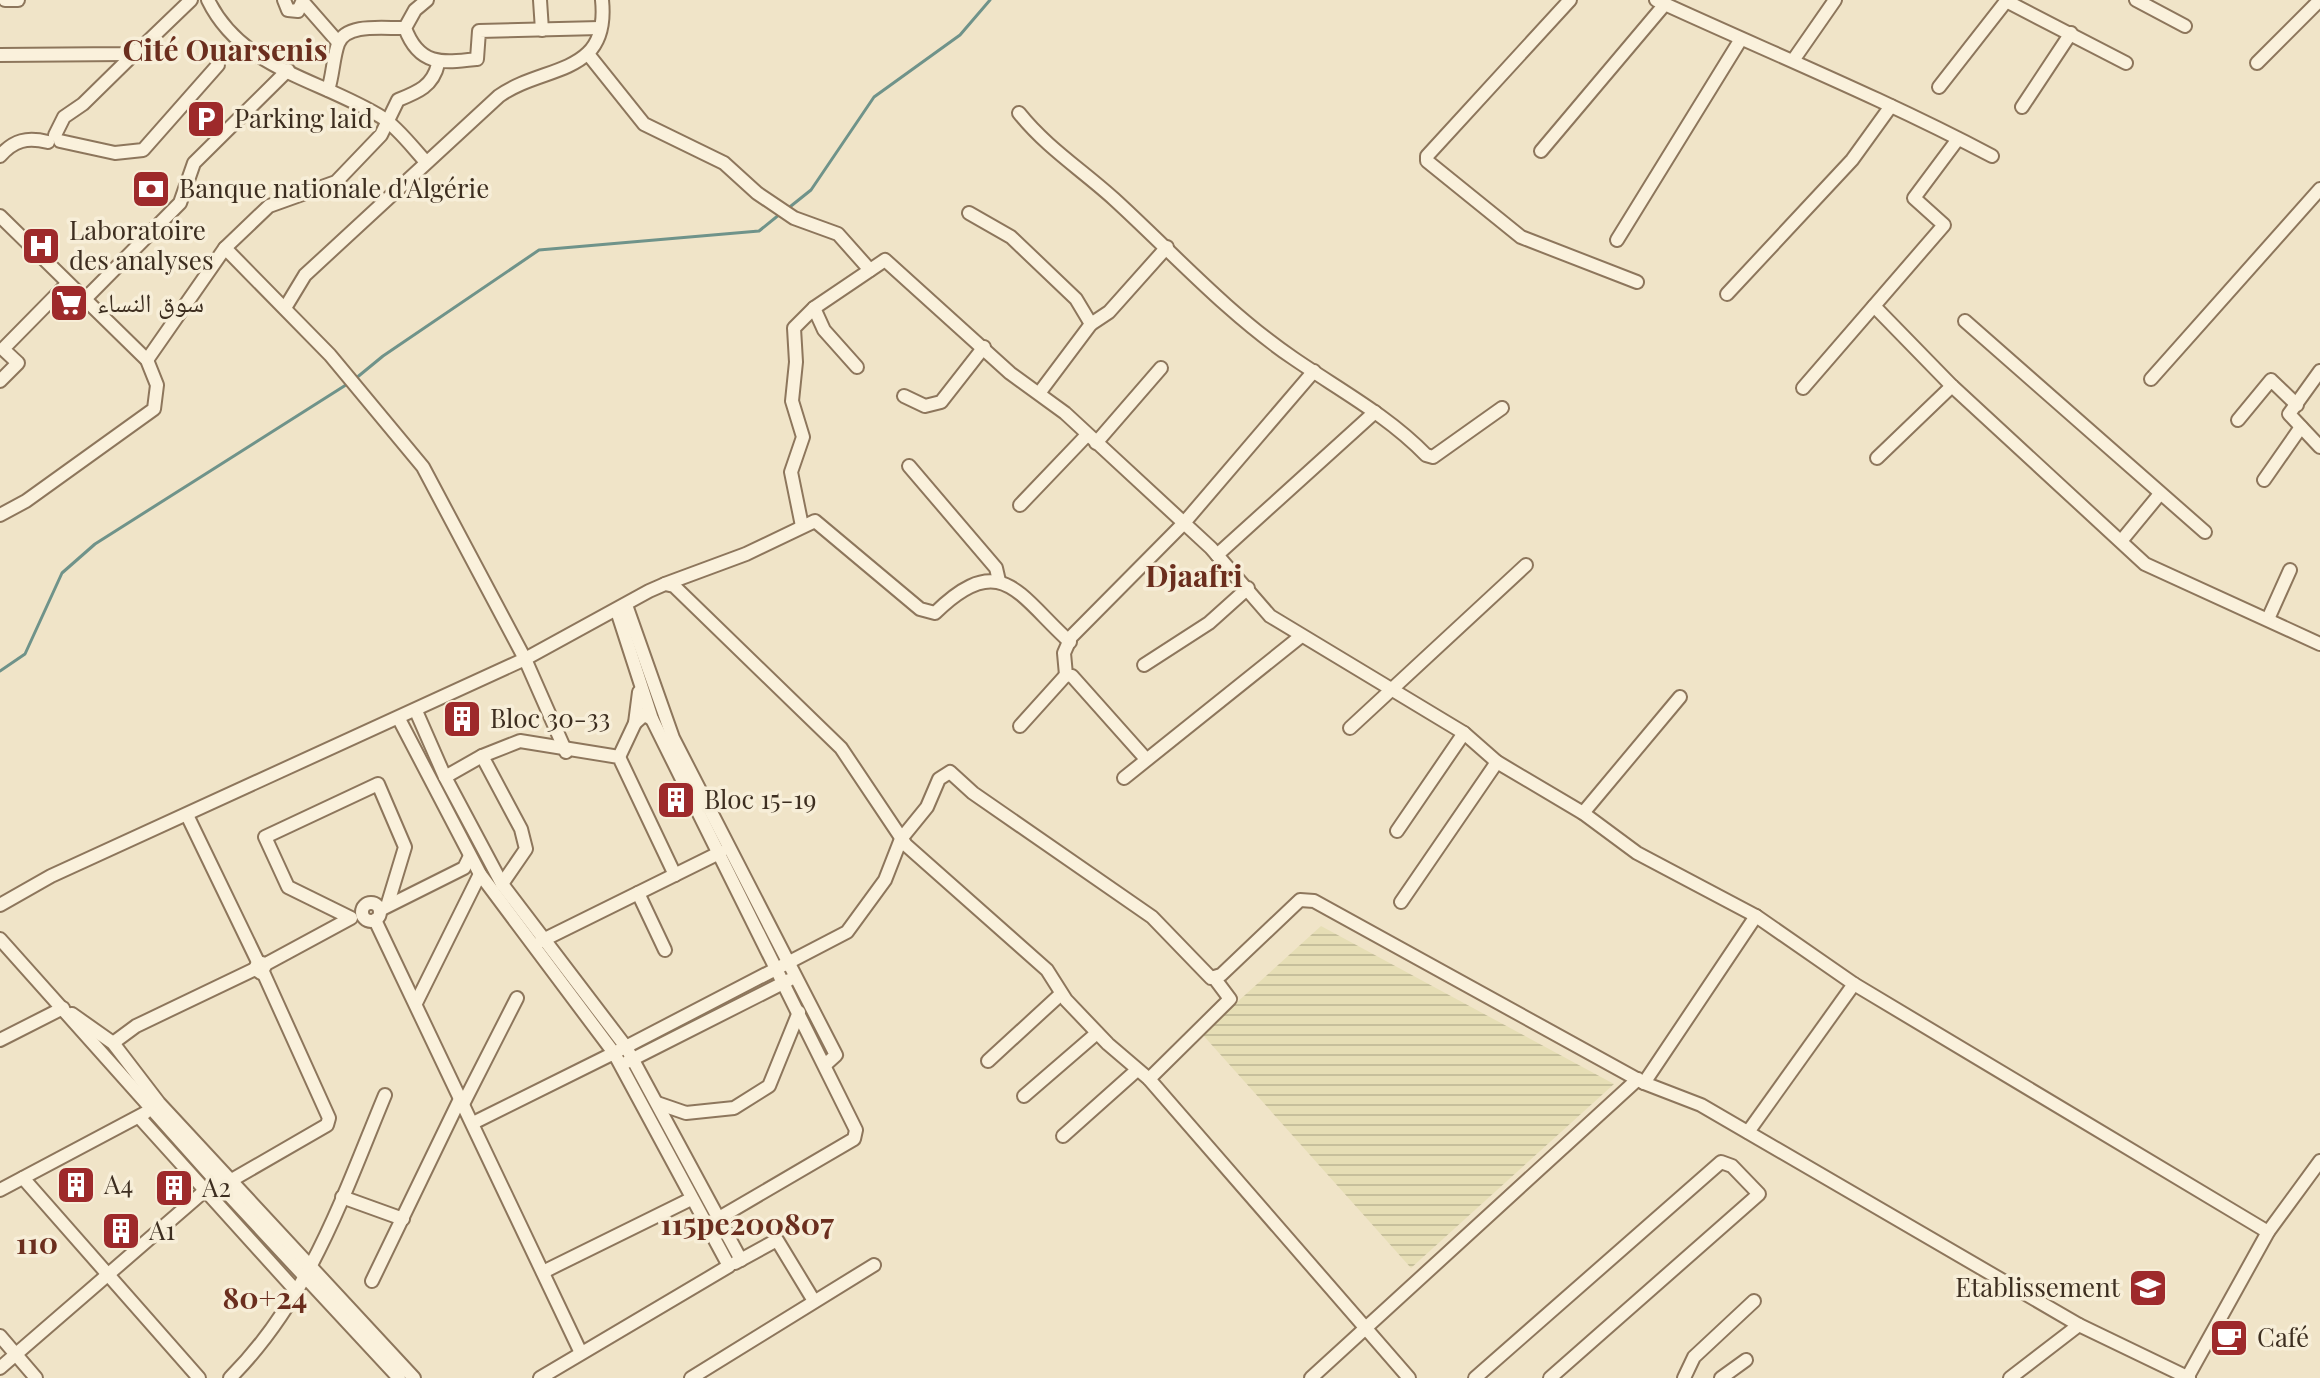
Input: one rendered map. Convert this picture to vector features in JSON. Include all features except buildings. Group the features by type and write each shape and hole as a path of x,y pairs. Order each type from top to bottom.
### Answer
{"street":[{"path":"5,0 18,0"},
{"path":"54,139 64,117 83,104 191,0"},
{"path":"208,0 228,34 265,62 288,70 386,120 426,162"},
{"path":"284,0 288,10 298,11 303,1 338,42"},
{"path":"405,28 415,10 427,0"},
{"path":"540,0 542,30"},
{"path":"285,308 305,275 507,90 569,67 588,54 599,40 602,0"},
{"path":"1570,0 1427,156 1427,161 1521,237 1637,282"},
{"path":"1794,59 1835,0"},
{"path":"2136,0 2185,26"},
{"path":"2257,63 2320,0"},
{"path":"1939,87 2006,1 2126,63"},
{"path":"1541,151 1661,2 1741,39 1794,59 1992,156"},
{"path":"328,90 338,42 358,29 405,28"},
{"path":"405,28 419,55 438,64 477,59 479,31 600,28"},
{"path":"2022,107 2071,33"},
{"path":"1617,240 1741,39"},
{"path":"0,55 125,54 140,49"},
{"path":"588,54 644,124 724,163 757,193 794,218 838,234 870,270"},
{"path":"147,360 225,248 269,206 336,182 381,135 398,100 419,92 435,77 438,64"},
{"path":"0,156 11,143 32,138 54,139 115,153 143,150 218,65"},
{"path":"84,300 180,203 194,163 288,70"},
{"path":"1727,294 1852,160 1891,106"},
{"path":"1019,113 1051,147 1167,247 1221,300 1314,371 1375,412 1426,455 1433,457 1502,408"},
{"path":"1803,388 1944,225 1914,198 1958,139"},
{"path":"2151,379 2320,189"},
{"path":"969,213 1011,237 1076,299 1091,324"},
{"path":"0,216 147,360 157,385 154,409 26,501 0,515"},
{"path":"1040,392 1091,324 1109,312 1167,247"},
{"path":"225,248 330,355 432,480 525,659 566,752"},
{"path":"802,526 791,472 803,437 792,401 796,362 794,328 814,308 885,260 1010,373 1040,392 1217,555 1270,616 1300,637 1464,733 1497,762 1583,813 1637,853 1756,916 1854,984 2268,1232"},
{"path":"0,381 18,363 3,349 67,284"},
{"path":"1874,306 1952,386 2145,564 2320,644"},
{"path":"814,308 824,330 857,367"},
{"path":"1965,321 2159,495 2205,532"},
{"path":"904,396 925,406 941,402 984,347"},
{"path":"1020,505 1091,440 1161,368"},
{"path":"1020,726 1066,675 1064,653 1070,642 1183,524 1314,371"},
{"path":"2320,371 2289,414 2320,447"},
{"path":"2238,420 2271,380 2297,405"},
{"path":"1877,458 1952,386"},
{"path":"1217,555 1375,412"},
{"path":"2264,480 2301,427"},
{"path":"909,466 996,568 999,581"},
{"path":"2122,540 2159,495"},
{"path":"0,905 36,883 525,659 665,584 746,554 802,526 819,522 896,592 928,613 935,613 956,593 989,580 999,581 1028,597 1070,642"},
{"path":"1350,728 1526,565"},
{"path":"2268,619 2290,570"},
{"path":"665,584 674,586 841,748 901,839 1047,970 1058,983 1061,994 1097,1033 1149,1079 1409,1378"},
{"path":"1144,665 1209,623 1248,588"},
{"path":"622,608 636,669 652,719 721,852 856,1130 854,1139 719,1218"},
{"path":"622,608 673,738 836,1055 825,1065"},
{"path":"1124,778 1300,637"},
{"path":"619,757 635,723 640,702 636,669"},
{"path":"1066,675 1072,676 1146,759"},
{"path":"1583,813 1680,697"},
{"path":"416,711 445,777 502,884 617,1059 691,1199 735,1263"},
{"path":"635,723 644,715 652,719"},
{"path":"399,719 480,874 630,1052 719,1218 735,1263"},
{"path":"1397,831 1464,733"},
{"path":"445,777 482,756 520,741 566,752 619,757"},
{"path":"482,756 521,829 526,849 502,884"},
{"path":"619,757 675,875"},
{"path":"1401,902 1497,762"},
{"path":"473,1123 617,1059 847,932 885,880 901,839 927,807 939,779 950,772 973,793 1152,917 1215,979 1230,999 1149,1079"},
{"path":"469,858 464,868 381,911 366,920 288,887 265,837 378,784 405,847 381,911 416,1003 581,1353"},
{"path":"187,815 261,967 329,1118 327,1125 230,1181"},
{"path":"540,942 721,852"},
{"path":"416,1003 480,874"},
{"path":"638,893 665,950"},
{"path":"1215,979 1305,898 1641,1081 1701,1105 2079,1325 2188,1378 2268,1232 2320,1161"},
{"path":"106,1059 136,1026 261,967 356,916"},
{"path":"1311,1378 1641,1081 1756,916"},
{"path":"0,939 150,1109 298,1293"},
{"path":"630,1052 797,977"},
{"path":"1748,1132 1854,984"},
{"path":"988,1061 1061,994"},
{"path":"372,1281 517,998"},
{"path":"64,1009 115,1046 150,1109 230,1181 399,1378"},
{"path":"0,1040 64,1009"},
{"path":"657,1103 686,1113 734,1108 757,1094 773,1081 799,1012"},
{"path":"1024,1096 1097,1033"},
{"path":"92,1044 101,1034"},
{"path":"1063,1136 1137,1070"},
{"path":"230,1378 261,1347 310,1273 385,1095"},
{"path":"0,1190 150,1109"},
{"path":"1475,1378 1721,1162 1732,1166 1759,1194 1550,1378"},
{"path":"23,1178 199,1378"},
{"path":"210,1185 310,1273 414,1378"},
{"path":"0,1368 210,1185"},
{"path":"342,1197 403,1219"},
{"path":"543,1272 691,1199"},
{"path":"540,1378 777,1240 814,1301"},
{"path":"691,1378 874,1265"},
{"path":"1684,1378 1694,1357 1754,1301"},
{"path":"2010,1378 2079,1325"},
{"path":"0,1336 36,1378"},
{"path":"1721,1378 1746,1360"}],"shaded area":[{"path":"1321,926 1614,1084 1411,1268 1202,1034"}],"waterway":[{"path":"786,210 811,190 874,97 960,35 990,0"},
{"path":"355,379 383,356 539,250 759,231 780,214"},
{"path":"0,671 25,654 62,573 95,544 349,383"}],"place":[{"name":"Parking laid","path":"206,119"},
{"name":"Banque nationale d'Algérie","path":"151,189"},
{"name":"Laboratoire des analyses","path":"41,246"},
{"name":"سوق النساء","path":"69,303"},
{"name":"Bloc 30-33","path":"462,719"},
{"name":"Bloc 15-19","path":"676,800"},
{"name":"A4","path":"76,1185"},
{"name":"A2","path":"174,1188"},
{"name":"A1","path":"121,1231"},
{"name":"Etablissement","path":"2148,1288"},
{"name":"Café","path":"2229,1338"}],"district":[{"name":"Cité Ouarsenis","path":"225,51"},
{"name":"Djaafri","path":"1194,577"},
{"name":"115pe200807","path":"747,1225"},
{"name":"110","path":"37,1244"},
{"name":"80+24","path":"265,1299"}]}
